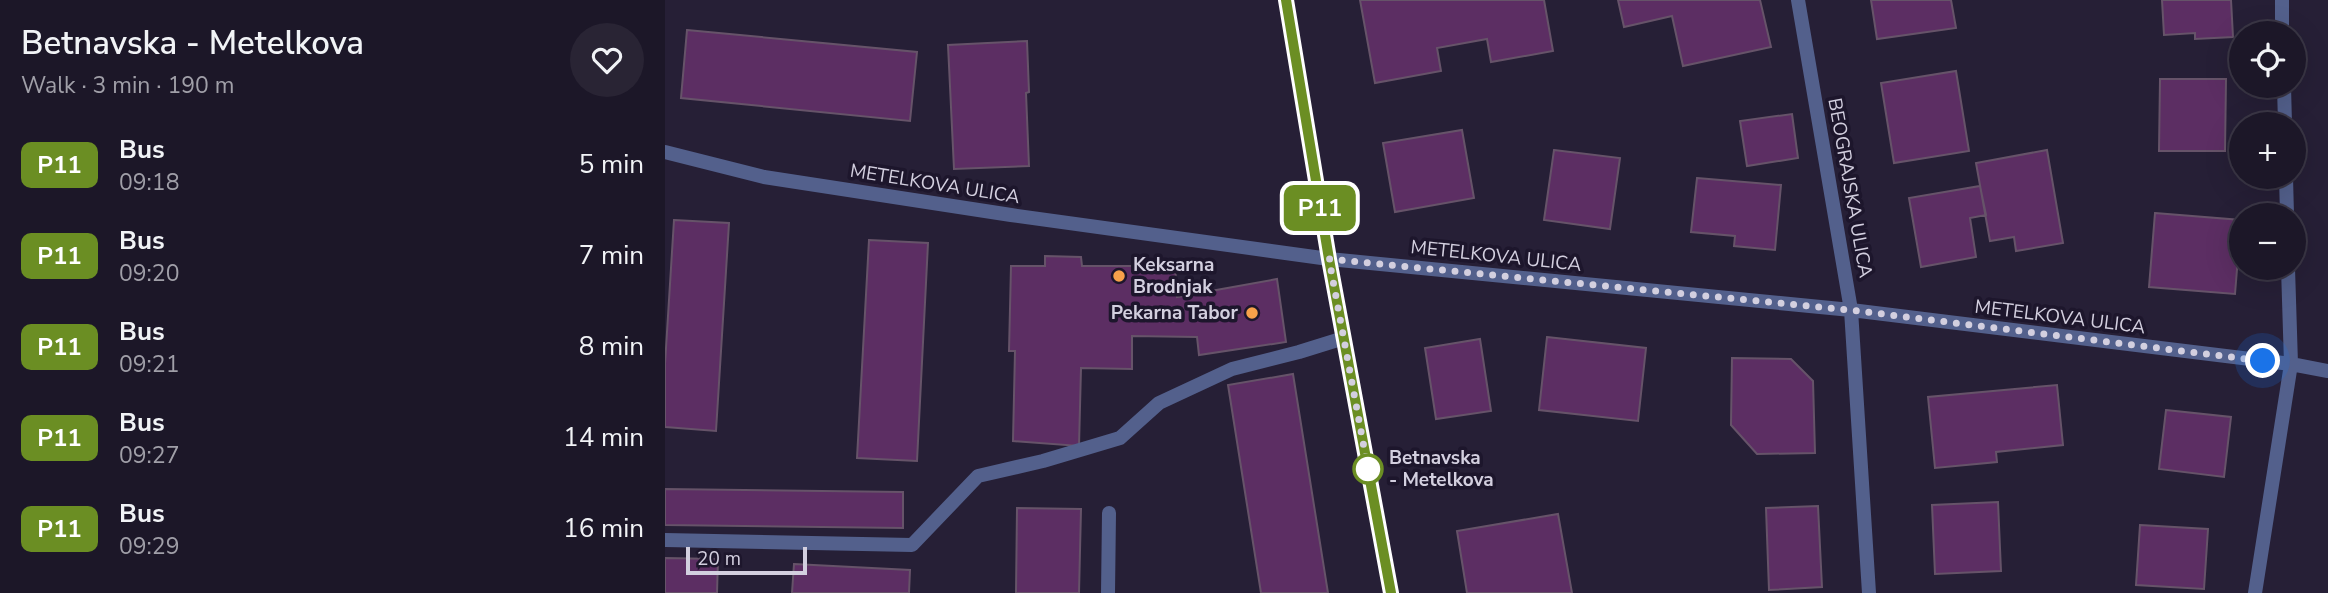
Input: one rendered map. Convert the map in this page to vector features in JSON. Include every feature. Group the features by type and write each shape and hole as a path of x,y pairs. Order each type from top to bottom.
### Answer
{"street":[{"path":"1286,0 1329,259 1391,593"},
{"name":"BEOGRAJSKA ULICA","path":"1798,0 1850,310 1869,593"},
{"path":"2281,0 2282,21"},
{"name":"METELKOVA ULICA","path":"665,152 764,177 1011,215 1329,259 1850,310 2291,364 2328,371"},
{"path":"2255,593 2291,364 2288,280"},
{"path":"665,540 912,545 978,476 1043,461 1120,438 1159,403 1232,369 1344,338"},
{"path":"1108,593 1109,513"}],"building":[{"path":"1360,0 1544,0 1553,51 1491,62 1487,39 1437,48 1441,71 1375,83"},
{"path":"1618,0 1760,0 1771,47 1683,66 1672,16 1624,27"},
{"path":"1871,0 1951,0 1956,28 1877,39"},
{"path":"2162,0 2231,0 2232,21 2229,21 2229,37 2195,39 2195,33 2164,35"},
{"path":"687,30 917,52 910,121 681,98"},
{"path":"1027,41 1029,166 954,169 948,45"},
{"path":"1956,71 1969,151 1894,163 1881,83"},
{"path":"2160,79 2226,79 2225,151 2159,151"},
{"path":"1792,114 1798,158 1747,166 1740,121"},
{"path":"1462,130 1474,198 1395,212 1383,143"},
{"path":"1554,150 1620,158 1610,229 1544,220"},
{"path":"2047,150 2063,243 2016,251 2014,237 1990,241 1976,163"},
{"path":"1697,178 1781,185 1775,250 1734,246 1735,236 1691,232"},
{"path":"1980,186 1986,215 1970,218 1976,257 1921,267 1909,198"},
{"path":"2155,213 2229,219 2229,280 2236,280 2235,294 2149,287"},
{"path":"674,220 729,223 716,431 665,427 665,364"},
{"path":"869,240 928,243 917,461 857,458"},
{"path":"1045,256 1081,257 1082,266 1175,266 1177,297 1277,279 1286,342 1199,355 1197,337 1132,336 1132,369 1081,368 1079,446 1013,441 1015,351 1009,351 1011,266 1045,266"},
{"path":"1547,337 1646,348 1638,421 1539,410"},
{"path":"1480,339 1491,411 1436,419 1425,348"},
{"path":"1732,358 1791,359 1813,381 1815,453 1757,454 1731,425"},
{"path":"1293,374 1328,593 1261,593 1228,385"},
{"path":"2057,385 2063,445 1996,452 1997,462 1935,468 1928,397"},
{"path":"2166,410 2231,417 2224,477 2159,469"},
{"path":"665,489 903,492 903,528 665,525"},
{"path":"1998,502 2001,571 1935,574 1932,505"},
{"path":"1818,506 1822,587 1769,590 1766,508"},
{"path":"1017,508 1081,509 1079,593 1016,593"},
{"path":"1558,514 1572,593 1467,593 1457,531"},
{"path":"2140,525 2208,529 2204,589 2136,585"},
{"path":"665,558 718,559 717,593 665,593"},
{"path":"794,564 910,570 909,593 792,593"}],"bus line":[{"name":"P11","path":"1286,0 1329,259 1391,593"}],"place":[{"name":"Keksarna Brodnjak","path":"1119,276"},
{"name":"Pekarna Tabor","path":"1252,313"},
{"name":"Betnavska - Metelkova","path":"1368,469"}],"route":[{"path":"1368,469 1329,259 1850,310 2263,361"}]}
